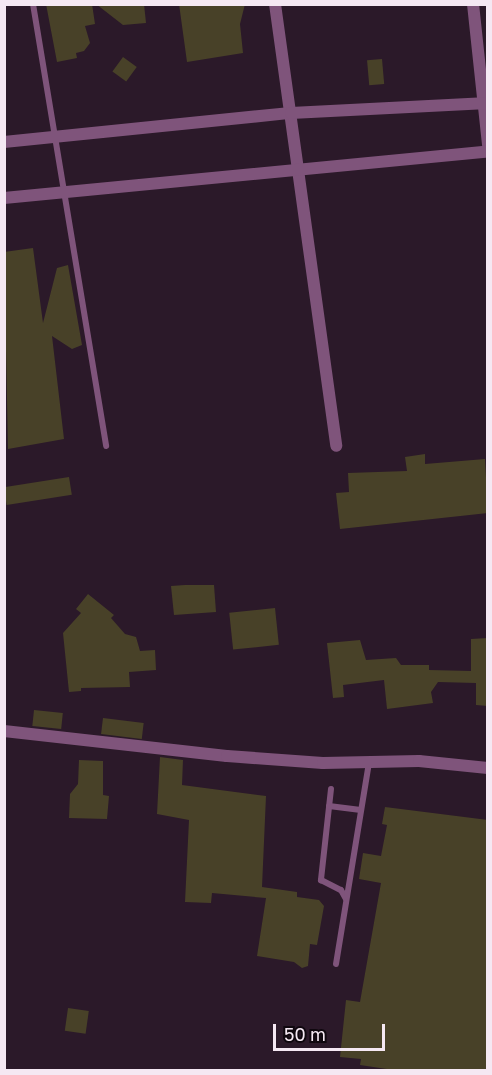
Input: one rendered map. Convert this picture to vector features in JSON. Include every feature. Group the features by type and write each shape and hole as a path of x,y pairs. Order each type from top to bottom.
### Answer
{"street":[{"path":"275,4 336,446"},
{"path":"473,4 488,145"},
{"path":"4,142 291,113 485,103"},
{"path":"4,198 298,167 488,151"},
{"path":"4,731 227,756 323,763 419,761 488,768"}],"lane":[{"path":"33,4 106,447"},
{"path":"336,964 369,762"},
{"path":"331,789 321,880 341,890 347,899"},
{"path":"329,806 361,810"}],"building":[{"path":"46,4 92,4 95,24 85,26 90,43 84,51 76,53 77,58 57,62"},
{"path":"96,4 144,4 146,23 123,25"},
{"path":"179,4 245,4 240,24 243,53 187,62"},
{"path":"123,57 137,67 126,82 112,72"},
{"path":"382,59 384,84 369,85 367,60"},
{"path":"33,248 43,323 57,268 68,265 82,345 72,349 52,336 64,439 8,449 4,252"},
{"path":"425,454 425,464 485,459 488,513 340,529 336,493 349,492 348,473 407,471 405,457"},
{"path":"69,477 72,495 7,505 4,487"},
{"path":"214,585 216,612 174,615 171,586"},
{"path":"88,594 114,615 111,618 125,634 136,637 140,651 155,650 156,670 129,672 130,687 81,688 81,691 69,692 63,633 81,613 76,609"},
{"path":"275,608 279,645 233,650 229,613"},
{"path":"488,638 488,706 476,705 476,683 438,682 431,692 433,703 387,709 384,680 343,685 344,697 333,698 327,643 360,640 366,660 396,658 401,665 429,665 429,670 471,671 471,639"},
{"path":"34,710 63,713 61,729 32,726"},
{"path":"103,718 144,723 142,739 101,734"},
{"path":"160,757 183,760 182,785 266,796 262,887 297,892 297,897 319,900 324,906 317,945 310,944 308,966 302,968 294,962 257,956 266,898 212,893 211,903 185,902 189,820 157,814"},
{"path":"79,760 103,761 103,795 109,796 107,819 69,818 70,794 78,784"},
{"path":"385,807 488,820 488,1071 400,1071 360,1065 361,1059 340,1057 346,1000 360,1002 381,883 359,879 363,853 381,856 387,825 382,824"},
{"path":"68,1008 89,1011 86,1034 65,1031"}]}
